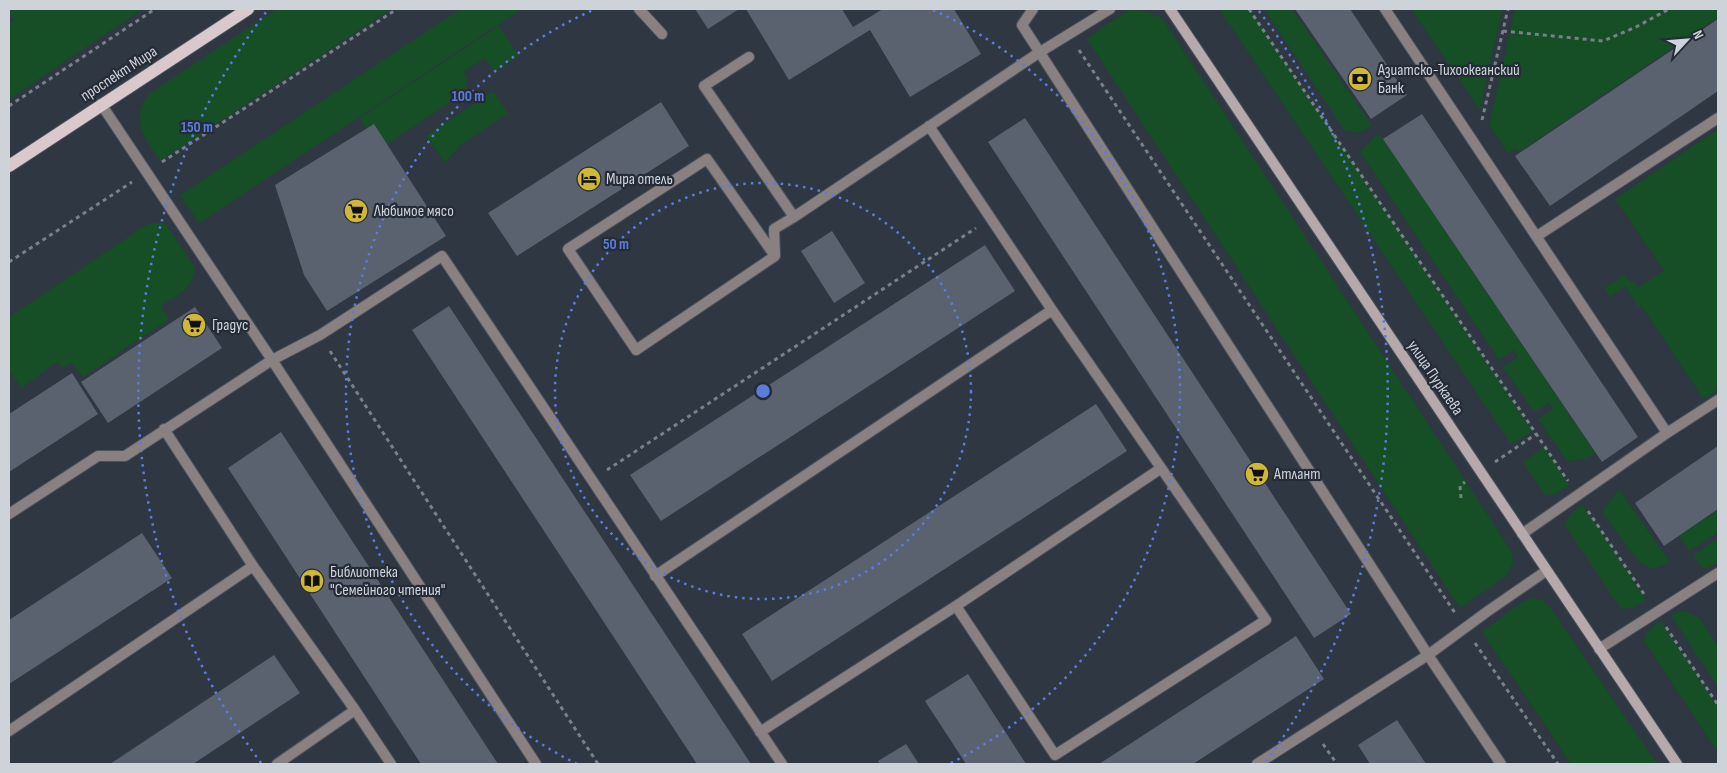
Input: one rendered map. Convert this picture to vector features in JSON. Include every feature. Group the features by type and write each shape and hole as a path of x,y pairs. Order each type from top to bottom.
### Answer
{"main road":[{"name":"проспект Мира","path":"9,166 248,9"},
{"name":"улица Пуркаева","path":"1170,9 1677,764"}],"lane":[{"path":"639,9 662,34"},
{"path":"1033,9 1022,25 1428,655 1501,764"},
{"path":"775,256 774,229 1040,52 1110,9"},
{"path":"1385,9 1667,433"},
{"path":"749,57 704,86 794,217"},
{"path":"101,104 272,360 536,764"},
{"path":"1537,236 1718,118"},
{"path":"929,126 1160,469 1266,620 1056,755 956,606"},
{"path":"707,159 775,256 636,350 568,250 707,159"},
{"path":"9,514 98,456 125,456 272,360 320,335 442,256 782,764"},
{"path":"655,576 1052,310"},
{"path":"1522,534 1667,433 1718,400"},
{"path":"164,429 254,566 391,764"},
{"path":"760,732 956,606 1160,469"},
{"path":"9,731 254,566"},
{"path":"1257,764 1428,655 1546,571"},
{"path":"1599,649 1718,573"},
{"path":"276,764 355,710"}],"path":[{"path":"9,106 154,9"},
{"path":"9,262 397,9"},
{"path":"1249,9 1718,705"},
{"path":"1477,146 1508,9"},
{"path":"1503,31 1603,41 1669,9"},
{"path":"1069,35 1558,764"},
{"path":"592,480 991,218"},
{"path":"320,335 598,764"},
{"path":"1313,729 1337,764"}],"green space":[{"path":"9,9 143,9 9,99 9,24 14,20"},
{"path":"277,9 391,9 160,161 141,129 140,113 149,94"},
{"path":"461,9 522,9 199,223 180,195"},
{"path":"1131,9 1148,12 1162,18 1512,552 1513,562 1507,575 1460,608 1087,39"},
{"path":"1219,9 1250,9 1532,431 1513,444 1509,441"},
{"path":"1264,9 1292,9 1372,126 1358,133 1345,131"},
{"path":"1411,9 1502,9 1480,110"},
{"path":"1515,9 1718,9 1718,17 1519,152 1516,148 1508,153 1489,125"},
{"path":"499,26 519,56 495,72 485,58 463,72 467,79 465,92 380,149 359,118"},
{"path":"493,91 508,113 460,145 445,163 426,136"},
{"path":"1718,129 1718,389 1707,397 1702,397 1641,305 1638,307 1625,286 1610,297 1604,288 1625,274 1630,282 1633,281 1638,287 1664,271 1615,199"},
{"path":"1378,134 1595,453 1586,458 1567,461 1538,419 1553,409 1549,403 1534,412 1503,367 1518,357 1514,350 1499,360 1360,152"},
{"path":"149,223 165,223 195,267 194,275 188,287 161,306 169,319 83,377 72,363 62,368 57,362 21,388 9,370 9,317"},
{"path":"1544,447 1569,485 1552,495 1545,495 1523,462"},
{"path":"1619,489 1669,561 1667,563 1653,569 1639,562 1602,512"},
{"path":"1582,504 1646,600 1632,608 1621,609 1565,525 1570,514"},
{"path":"1718,510 1718,532 1690,551 1679,536"},
{"path":"1718,538 1718,562 1708,568 1702,568 1695,559 1695,554"},
{"path":"1533,598 1542,600 1551,608 1657,764 1571,764 1482,632 1522,602"},
{"path":"1680,611 1689,612 1699,618 1718,646 1718,687 1671,615"},
{"path":"1661,621 1718,707 1718,753 1644,641 1647,632"}],"building":[{"path":"695,9 739,9 708,29"},
{"path":"746,9 842,9 853,27 883,9 954,9 981,54 910,97 870,30 789,80"},
{"path":"1295,9 1350,9 1407,95 1371,119"},
{"path":"1718,19 1718,91 1550,206 1515,156"},
{"name":"Мира отель","path":"661,102 689,146 517,256 488,213"},
{"path":"1422,114 1638,437 1602,462 1383,139"},
{"path":"1025,118 1351,614 1314,638 988,142"},
{"name":"Любимое мясо","path":"374,124 446,236 327,311 304,275 275,185"},
{"path":"832,231 865,283 834,303 801,251"},
{"path":"985,245 1015,291 661,521 630,475"},
{"path":"449,306 751,764 697,764 412,330"},
{"path":"195,307 222,348 108,423 81,382"},
{"path":"72,373 98,414 9,472 9,414"},
{"path":"1096,404 1127,451 772,681 742,634"},
{"path":"281,432 498,764 421,764 228,468"},
{"path":"1718,446 1718,509 1664,546 1635,503"},
{"path":"142,533 172,578 9,684 9,620"},
{"path":"1296,636 1324,679 1193,764 1099,764"},
{"path":"274,655 300,693 193,764 110,764"},
{"path":"968,674 1026,764 966,764 925,701"},
{"path":"1397,720 1426,764 1370,764 1358,745"},
{"path":"906,744 919,764 880,764 878,761"}],"place":[{"name":"Азиатско-Тихоокеанский Банк","path":"1360,79"},
{"name":"Мира отель","path":"589,179"},
{"name":"Любимое мясо","path":"356,211"},
{"name":"Градус","path":"194,325"},
{"name":"Атлант","path":"1257,474"},
{"name":"Библиотека \"Семейного чтения\"","path":"312,581"}]}
